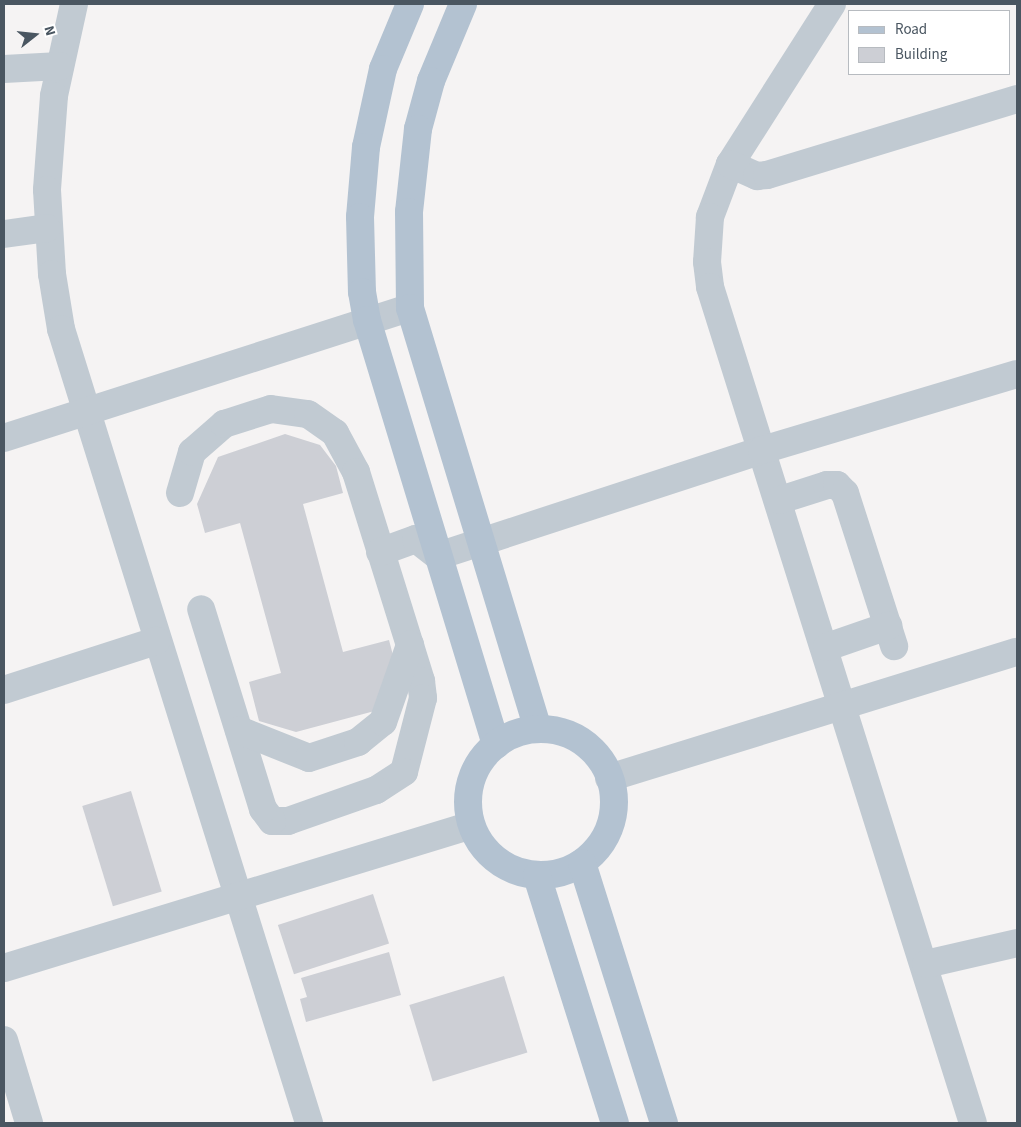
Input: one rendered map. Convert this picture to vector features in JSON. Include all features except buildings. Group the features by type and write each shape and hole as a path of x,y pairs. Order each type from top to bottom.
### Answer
{"main road":[{"path":"410,4 383,69 366,147 359,256 366,320 496,745"},
{"path":"463,4 434,72 418,129 409,212 410,308 538,729"},
{"path":"538,729 561,732 582,742 610,778 613,816 596,850 582,863 537,876 496,860 471,825 471,781 496,745 538,729"},
{"path":"582,863 664,1123"},
{"path":"537,876 615,1123"}],"street":[{"path":"74,4 60,66 50,139 47,228 61,329 84,414 309,1123"},
{"path":"832,4 730,164 710,217 707,262 710,287 827,647 926,964 973,1123"},
{"path":"4,69 60,66"},
{"path":"730,164 757,176 767,175 1017,99"},
{"path":"5,231 47,228"},
{"path":"4,438 84,414 366,320 410,308"},
{"path":"380,552 416,539 438,556 762,450 1017,374"},
{"path":"180,493 192,452 224,424 271,409 308,414 336,433 356,472 410,646 423,698 404,772 394,783 288,820 272,821 262,809 201,609"},
{"path":"780,500 827,485 837,484 845,493 891,636 827,647"},
{"path":"4,690 156,641"},
{"path":"238,730 309,758 358,742 383,722 410,646"},
{"path":"610,778 843,703 1017,652"},
{"path":"4,968 471,825"},
{"path":"926,964 1017,943"},
{"path":"4,1040 29,1123"}]}
